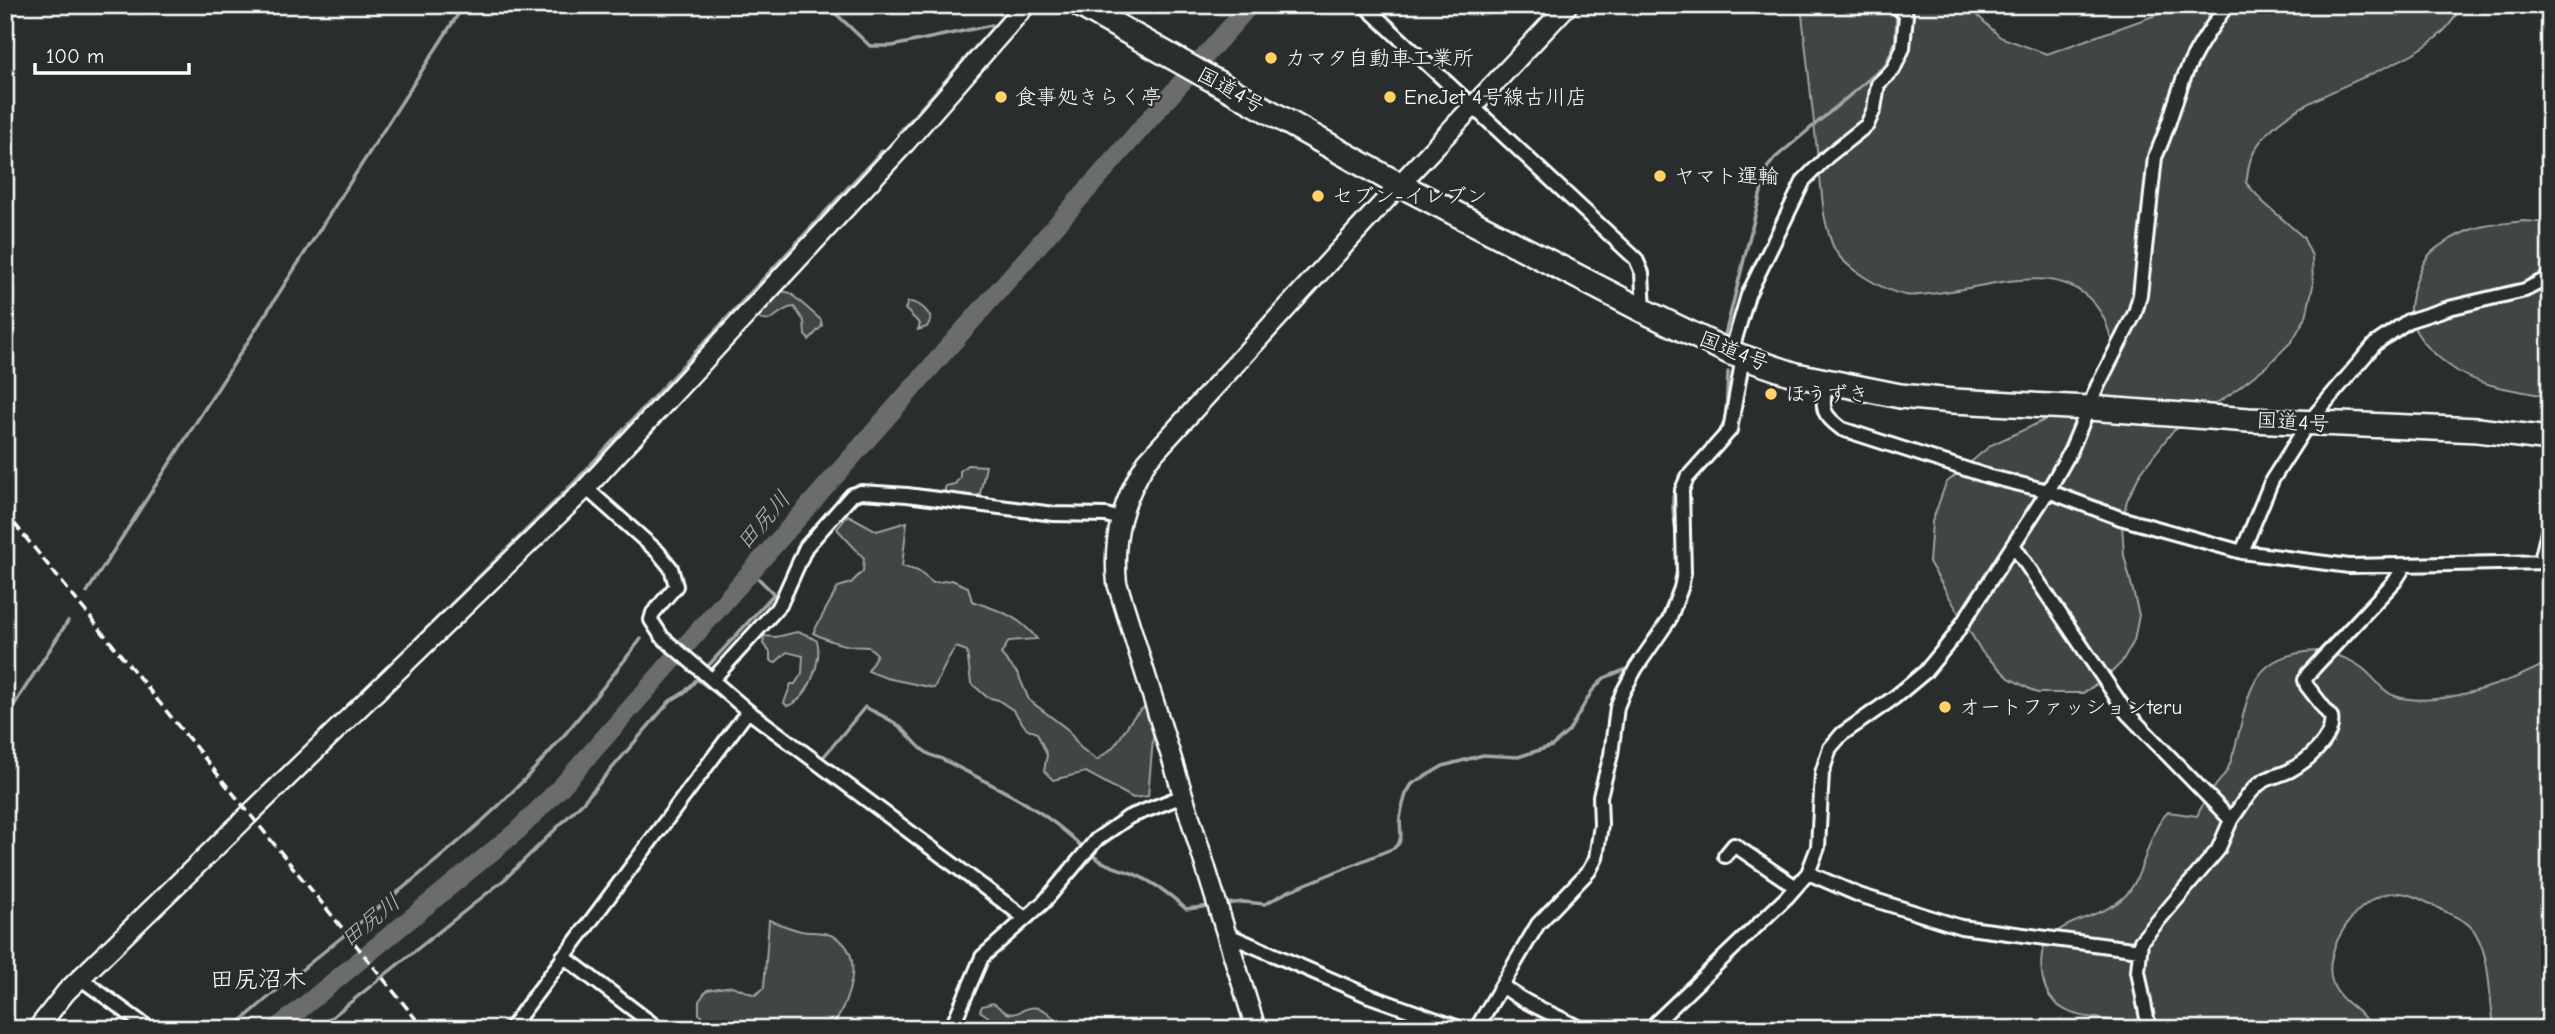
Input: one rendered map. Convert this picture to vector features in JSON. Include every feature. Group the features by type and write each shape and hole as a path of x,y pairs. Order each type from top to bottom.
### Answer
{"highway":[{"name":"国道4号","path":"1080,5 1400,184 1644,312 1737,355 1796,375 1900,396 1952,401 2478,430 2550,439"}],"street":[{"path":"37,1029 60,999 81,978 586,488 900,149 1026,5"},
{"path":"1364,5 1636,259 1642,273 1644,312"},
{"path":"1256,1029 1117,583 1114,558 1120,519 1147,461 1567,5"},
{"path":"1649,1029 1808,873 1818,847 1822,773 1829,748 1842,734 1925,672 1953,638 2048,491 2071,450 2135,313 2140,295 2155,157 2186,73 2203,40 2227,5"},
{"path":"1476,1029 1538,924 1589,871 1596,858 1601,825 1600,796 1611,755 1618,707 1636,668 1669,620 1681,588 1684,573 1682,490 1688,478 1730,430 1737,355 1748,295 1804,180 1815,167 1867,124 1874,109 1878,84 1893,70 1903,48 1906,15 1899,7"},
{"path":"2242,552 2272,480 2309,422 2375,344 2408,321 2525,290 2550,277"},
{"path":"1826,381 1823,409 1827,418 1842,429 1974,472 2048,491 2120,518 2242,552 2349,566 2404,567 2545,561 2550,523"},
{"path":"586,488 658,552 671,568 676,586 653,613 651,620 662,637 748,711 1025,918"},
{"path":"713,679 780,605 806,547 852,495 861,492 907,495 1054,514 1107,515 1120,519"},
{"path":"2014,546 2127,713 2231,820"},
{"path":"2149,1029 2138,971 2140,950 2146,934 2218,849 2231,820 2256,787 2261,782 2289,771 2310,756 2329,732 2331,717 2305,680 2395,581 2404,567"},
{"path":"510,1029 748,711"},
{"path":"951,1029 982,957 1044,902 1096,840 1129,817 1183,796"},
{"path":"1725,856 1734,845 1796,887"},
{"path":"1808,873 1859,895 1961,927 2140,950"},
{"path":"1226,934 1367,995 1462,1029"},
{"path":"563,956 659,1029"},
{"path":"81,978 150,1029"},
{"path":"1503,986 1519,999 1551,1012 1581,1029"}],"shaded area":[{"path":"1801,5 1973,5 1977,15 2000,37 2047,54 2184,5 2460,5 2446,28 2423,47 2295,111 2269,131 2252,156 2246,183 2264,203 2303,237 2312,256 2313,286 2306,317 2292,341 2268,365 2232,393 2172,432 2141,472 2127,500 2122,524 2124,555 2139,615 2134,641 2121,663 2105,679 2083,693 2037,693 2009,678 1982,652 1929,562 1932,522 1946,483 1991,445 2089,397 2113,343 2105,320 2086,295 2068,285 2047,280 2025,279 1909,296 1875,283 1847,265 1832,244 1824,214"},
{"path":"2523,221 2550,223 2550,397 2491,385 2457,371 2424,343 2411,320 2412,296 2429,255 2451,239 2472,229"},
{"path":"779,290 790,293 821,320 822,326 809,340 805,335 804,321 794,307 767,320 757,318 757,312"},
{"path":"908,302 919,305 927,312 931,319 927,327 918,330 920,324 905,309"},
{"path":"967,465 986,466 980,494 974,498 945,492 945,486 955,484 960,477 960,471"},
{"path":"848,515 877,531 907,522 902,566 918,571 933,583 952,580 968,587 972,601 1023,624 1037,639 1009,641 1001,654 1018,674 1029,700 1067,729 1081,748 1097,760 1116,744 1135,715 1147,706 1154,728 1148,796 1133,798 1086,772 1053,780 1044,771 1047,755 1037,733 1026,728 1013,710 998,700 987,697 971,683 967,651 956,647 934,688 886,678 868,671 877,654 869,647 840,644 813,633 838,587 851,583 863,571 864,558 837,529"},
{"path":"797,632 817,641 818,658 807,688 795,703 787,706 784,703 791,684 795,684 802,673 803,656 787,652 775,663 770,660 770,652 763,644 764,636 776,637"},
{"path":"2319,651 2350,661 2391,694 2412,699 2453,696 2496,685 2550,661 2550,1024 2545,1029 2495,1029 2485,956 2473,930 2461,920 2424,901 2398,893 2379,896 2355,914 2332,954 2330,968 2335,989 2374,1029 2163,1029 2072,1013 2058,1005 2048,993 2041,963 2042,953 2049,939 2061,929 2108,908 2124,897 2137,878 2160,821 2168,812 2197,816 2228,769 2246,705 2261,673 2274,662 2293,654"},
{"path":"769,920 801,931 833,936 844,944 850,954 852,980 843,1007 831,1029 720,1029 699,1014 699,1001 707,990 732,986 755,995 764,988"},
{"path":"993,1003 1010,1014 1039,1008 1055,1019 1061,1027 1005,1029 980,1011 982,1006"}],"waterway":[{"path":"87,592 464,5"},
{"name":"田尻川","path":"276,1029 517,831 561,787 1250,5"},
{"path":"832,10 870,46 892,46 992,25"},
{"path":"1725,335 1767,168 1775,158 1886,65 1896,41 1897,11"},
{"path":"898,134 1005,14"},
{"path":"292,761 573,484 882,151"},
{"path":"1719,435 1726,417 1728,372"},
{"path":"1677,536 1674,491 1690,466"},
{"path":"708,666 774,594 751,571"},
{"path":"5,719 68,621"},
{"path":"1225,904 1265,904 1289,891 1394,848 1401,836 1400,819 1406,794 1412,784 1443,766 1483,755 1518,757 1552,746 1569,731 1592,691 1604,678 1629,668 1662,621"},
{"path":"232,1029 481,822 525,779 565,734 641,639"},
{"path":"317,1029 505,879 583,802 670,701 685,692 697,679 720,696 722,693"},
{"path":"729,685 743,698"},
{"path":"821,760 865,707 896,724 927,753 996,787 1050,819 1081,846"},
{"path":"1093,856 1107,865 1148,881 1168,893 1186,909 1211,906"}],"railway":[{"path":"5,512 424,1029"}],"place":[{"name":"カマタ自動車工業所","path":"1271,58"},
{"name":"食事処きらく亭","path":"1001,97"},
{"name":"EneJet 4号線古川店","path":"1390,97"},
{"name":"ヤマト運輸","path":"1660,176"},
{"name":"セブン-イレブン","path":"1318,196"},
{"name":"ほうずき","path":"1771,394"},
{"name":"オートファッションteru","path":"1945,707"}],"district":[{"name":"田尻沼木","path":"258,979"}]}
